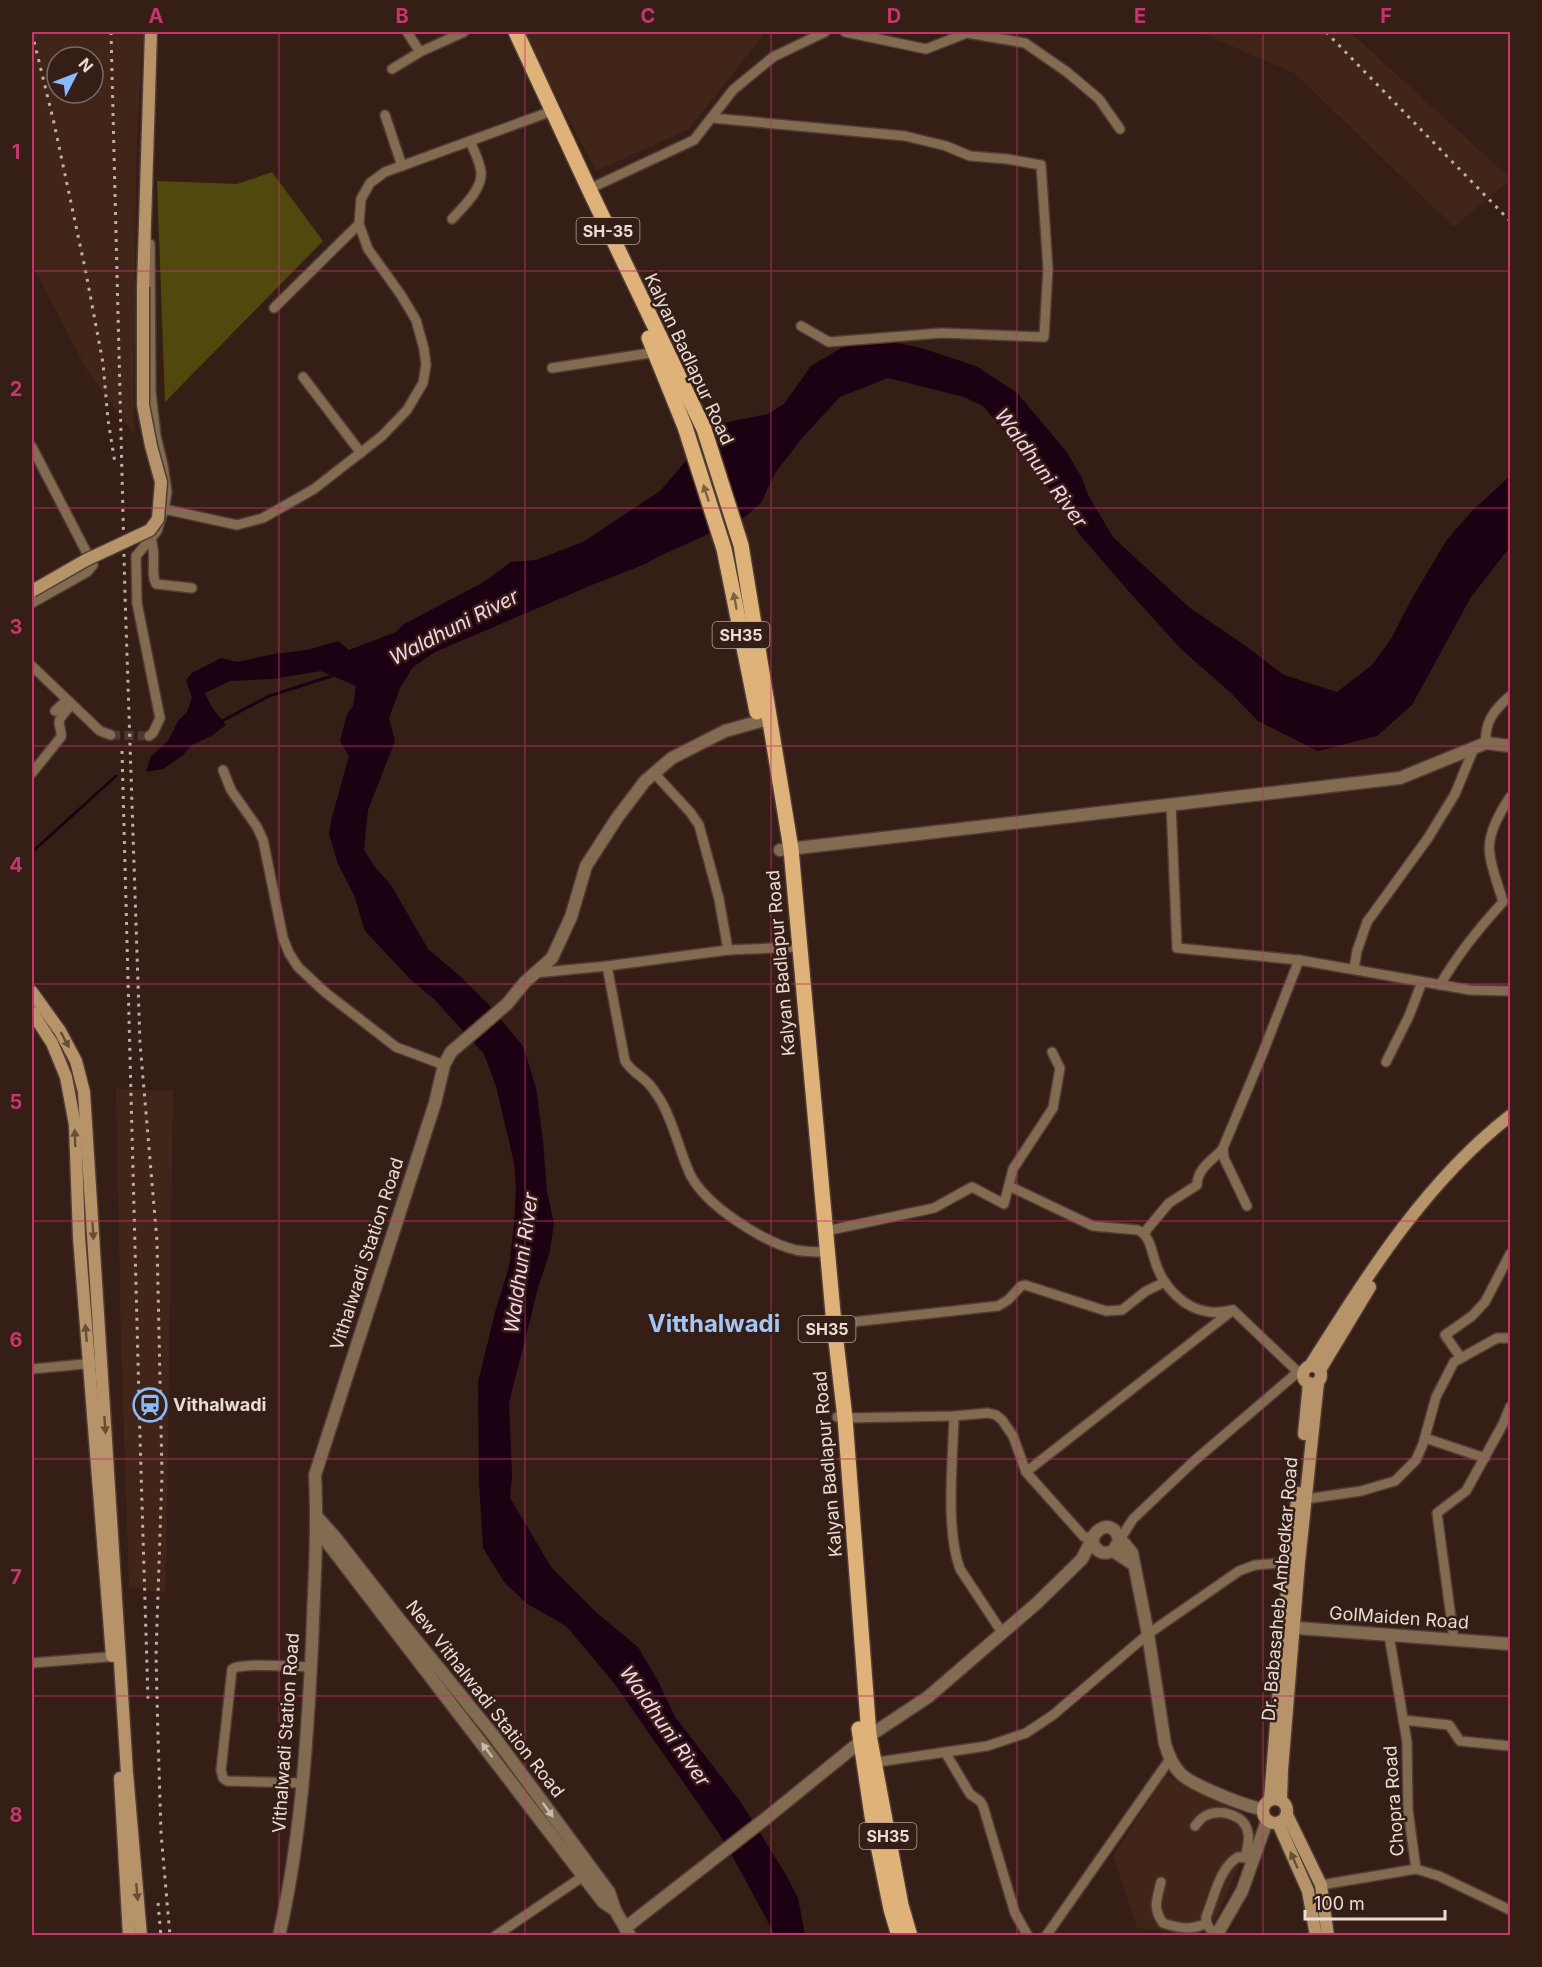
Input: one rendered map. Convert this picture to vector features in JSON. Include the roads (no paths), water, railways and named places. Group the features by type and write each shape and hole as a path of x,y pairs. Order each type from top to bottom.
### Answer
{"main road":[{"path":"32,591 86,560 144,534 158,519 161,482 143,405 143,265 151,32"},
{"name":"Kalyan Badlapur Road","path":"505,32 589,189 660,351 724,549 763,720"},
{"name":"Kalyan Badlapur Road","path":"516,32 548,112 660,351 704,429 741,545 763,720 785,850 826,1231 823,1252 834,1324 865,1738 891,1910 899,1935"},
{"name":"Kalyan Badlapur Road","path":"796,947 823,1252 841,1417"},
{"path":"32,992 60,1031 76,1060 85,1101 95,1363 134,1921 141,1935"},
{"path":"32,1012 51,1043 66,1077 72,1103 75,1125 79,1237 95,1363"},
{"path":"72,1103 85,1101"},
{"name":"Dr. Babasaheb Ambedkar Road","path":"1487,1140 1510,1116"},
{"name":"Dr. Babasaheb Ambedkar Road","path":"1274,1811 1282,1770 1289,1627 1309,1374 1404,1226 1438,1189 1454,1167 1510,1124"},
{"name":"Dr. Babasaheb Ambedkar Road","path":"1294,1562 1306,1499 1309,1374"},
{"name":"Kalyan Badlapur Road","path":"869,1763 910,1935"},
{"path":"1274,1811 1321,1886 1328,1935"},
{"path":"1274,1811 1308,1891 1316,1935"},
{"path":"129,1935 134,1921"}],"street":[{"path":"407,32 420,52"},
{"path":"392,69 420,52 464,32"},
{"path":"589,189 694,140 733,90 773,57 825,32"},
{"path":"845,32 926,49 967,33 1025,43 1067,72 1099,99 1120,129"},
{"path":"164,509 237,525 263,518 314,489 382,436 407,410 423,383 426,364 416,320 368,249 359,224 361,199 370,183 385,172 548,112"},
{"path":"385,115 402,166"},
{"path":"712,118 905,136 946,146 970,156 1041,165 1047,269 1044,337 942,333 829,342 801,327"},
{"path":"452,219 480,183 482,174 470,141"},
{"path":"145,203 150,211 151,220 151,392 156,436 167,492 160,523 151,539 136,556 137,603 160,718 153,733 149,736"},
{"path":"274,308 359,224"},
{"path":"552,368 660,351"},
{"path":"303,377 361,453"},
{"path":"32,447 93,565 87,572 32,603"},
{"path":"32,470 39,462"},
{"path":"151,539 155,549 153,578 156,584 192,588"},
{"path":"32,666 100,730 111,735"},
{"path":"1486,743 1485,730 1491,717 1510,696"},
{"path":"55,711 69,702"},
{"path":"32,773 61,737 63,733 59,721 69,702"},
{"name":"Vithalwadi Station Road","path":"279,1935 291,1883 311,1667 317,1523 315,1475 435,1103 444,1065 451,1052 507,1004 552,958 571,917 586,867 616,818 645,781 672,758 725,730 763,720"},
{"path":"785,850 1400,778 1486,743 1510,746"},
{"path":"1354,969 1357,951 1367,922 1428,838 1455,794 1474,748"},
{"path":"223,770 231,790 257,826 263,840 283,938 298,967 326,993 396,1047 444,1065"},
{"path":"654,773 699,825 719,899 728,950"},
{"path":"1503,902 1489,853 1499,813 1510,797"},
{"path":"1171,804 1177,948 1299,960 1470,990 1510,991"},
{"path":"1440,985 1455,958 1475,932 1510,894"},
{"path":"536,973 728,950 796,947"},
{"path":"1144,1233 1169,1203 1197,1185 1197,1177 1202,1169 1222,1150 1299,960"},
{"path":"607,966 625,1061 629,1068 647,1082 659,1097 682,1149 690,1174 698,1185 718,1207 748,1229 793,1249 823,1252"},
{"path":"1386,1062 1409,1016 1422,982"},
{"path":"826,1231 934,1208 972,1187 1004,1204 1013,1169 1053,1108 1060,1068 1052,1052"},
{"path":"1222,1150 1247,1206"},
{"path":"1009,1186 1093,1226 1138,1230 1144,1233 1165,1282 1176,1296 1209,1312 1233,1310 1309,1374 1194,1461 1133,1519 1111,1548 1082,1559"},
{"path":"1461,1358 1444,1335 1472,1316 1485,1302 1510,1254"},
{"path":"834,1324 998,1306 1025,1285 1115,1312 1122,1310 1146,1291 1165,1282"},
{"path":"1026,1472 1233,1310"},
{"path":"1306,1499 1361,1491 1395,1480 1416,1460 1425,1438 1436,1397 1454,1362 1497,1338 1510,1338"},
{"path":"32,1369 95,1363"},
{"path":"1454,1640 1437,1514 1466,1491 1510,1407"},
{"path":"841,1417 996,1414 1013,1436 1026,1472 1084,1537 1133,1519"},
{"path":"954,1416 952,1522 956,1558 960,1569 1003,1634"},
{"path":"1425,1438 1485,1458"},
{"name":"New Vithalwadi Station Road","path":"317,1523 335,1536 493,1735 524,1787 588,1873 609,1892 615,1910 628,1932"},
{"path":"1100,1532 1094,1546 1111,1548 1133,1564 1148,1634 1165,1744 1170,1759 1190,1782 1274,1811 1249,1858"},
{"path":"1100,1532 1117,1533 1111,1548"},
{"path":"628,1932 721,1852 865,1738 928,1697 1003,1634 1082,1559 1100,1532"},
{"path":"869,1763 987,1746 1026,1733 1053,1715 1148,1634 1239,1571 1255,1565 1294,1562"},
{"name":"GolMaiden Road","path":"1289,1627 1510,1644"},
{"name":"Chopra Road","path":"1321,1886 1416,1869 1408,1810 1407,1742 1389,1635"},
{"path":"32,1664 116,1656"},
{"path":"302,1782 227,1781 223,1778 221,1770 232,1669 249,1666 311,1667"},
{"path":"1403,1720 1449,1725 1460,1741 1510,1746"},
{"path":"945,1752 970,1794 983,1806 1015,1913 1028,1935"},
{"path":"1046,1935 1170,1759"},
{"path":"1195,1826 1203,1816 1214,1812 1235,1815 1245,1824 1248,1833 1249,1858 1242,1891 1216,1935 1206,1923 1206,1917 1218,1885 1229,1862 1238,1857 1249,1858"},
{"path":"1416,1869 1439,1876 1510,1910"},
{"path":"495,1935 588,1873"},
{"path":"1161,1882 1156,1905 1157,1915 1163,1923 1186,1929 1198,1928 1206,1923"}],"water":[{"name":"Waldhuni River","path":"875,338 921,348 976,366 1017,393 1066,451 1113,537 1190,608 1284,675 1337,692 1372,665 1391,639 1446,541 1473,510 1510,476 1510,547 1471,597 1412,705 1377,736 1318,751 1258,721 1230,692 1181,649 1080,535 1044,481 983,406 964,397 888,378 840,397 803,437 775,473 761,503 742,519 645,564 435,652 413,667 400,688 389,718 395,741 368,810 364,850 374,866 391,885 428,949 489,1005 523,1046 536,1088 547,1192 554,1223 550,1251 538,1288 509,1403 512,1475 510,1498 551,1567 598,1614 638,1647 675,1717 740,1801 785,1873 798,1898 805,1935 775,1935 718,1832 614,1683 566,1626 526,1603 504,1582 483,1548 479,1482 478,1382 509,1267 516,1188 514,1163 496,1086 484,1054 434,999 411,980 365,931 354,895 338,864 329,834 349,756 340,741 347,714 353,706 356,686 321,671 272,679 230,681 205,693 211,706 226,725 211,736 192,745 182,756 163,769 146,772 151,756 168,741 178,721 187,712 192,698 186,680 192,673 221,658 237,662 307,650 338,641 349,650 396,632 404,624 484,582 511,562 536,560 583,542 660,491 718,424 768,414 784,404 811,366 841,348"}],"waterway":[{"path":"222,721 269,696 335,675"},
{"path":"32,852 116,776"}],"tunnel":[{"path":"111,735 149,736"}],"railway":[{"path":"111,32 125,595 140,1043 157,1241 162,1474 156,1655 161,1833 170,1936"},
{"path":"1326,32 1510,221"},
{"path":"32,33 86,273 103,363 108,420 115,463"},
{"path":"122,751 148,1699"},
{"path":"158,1903 161,1936"}],"place":[{"name":"Vithalwadi","path":"150,1405"}],"district":[{"name":"Vitthalwadi","path":"714,1324"}]}
